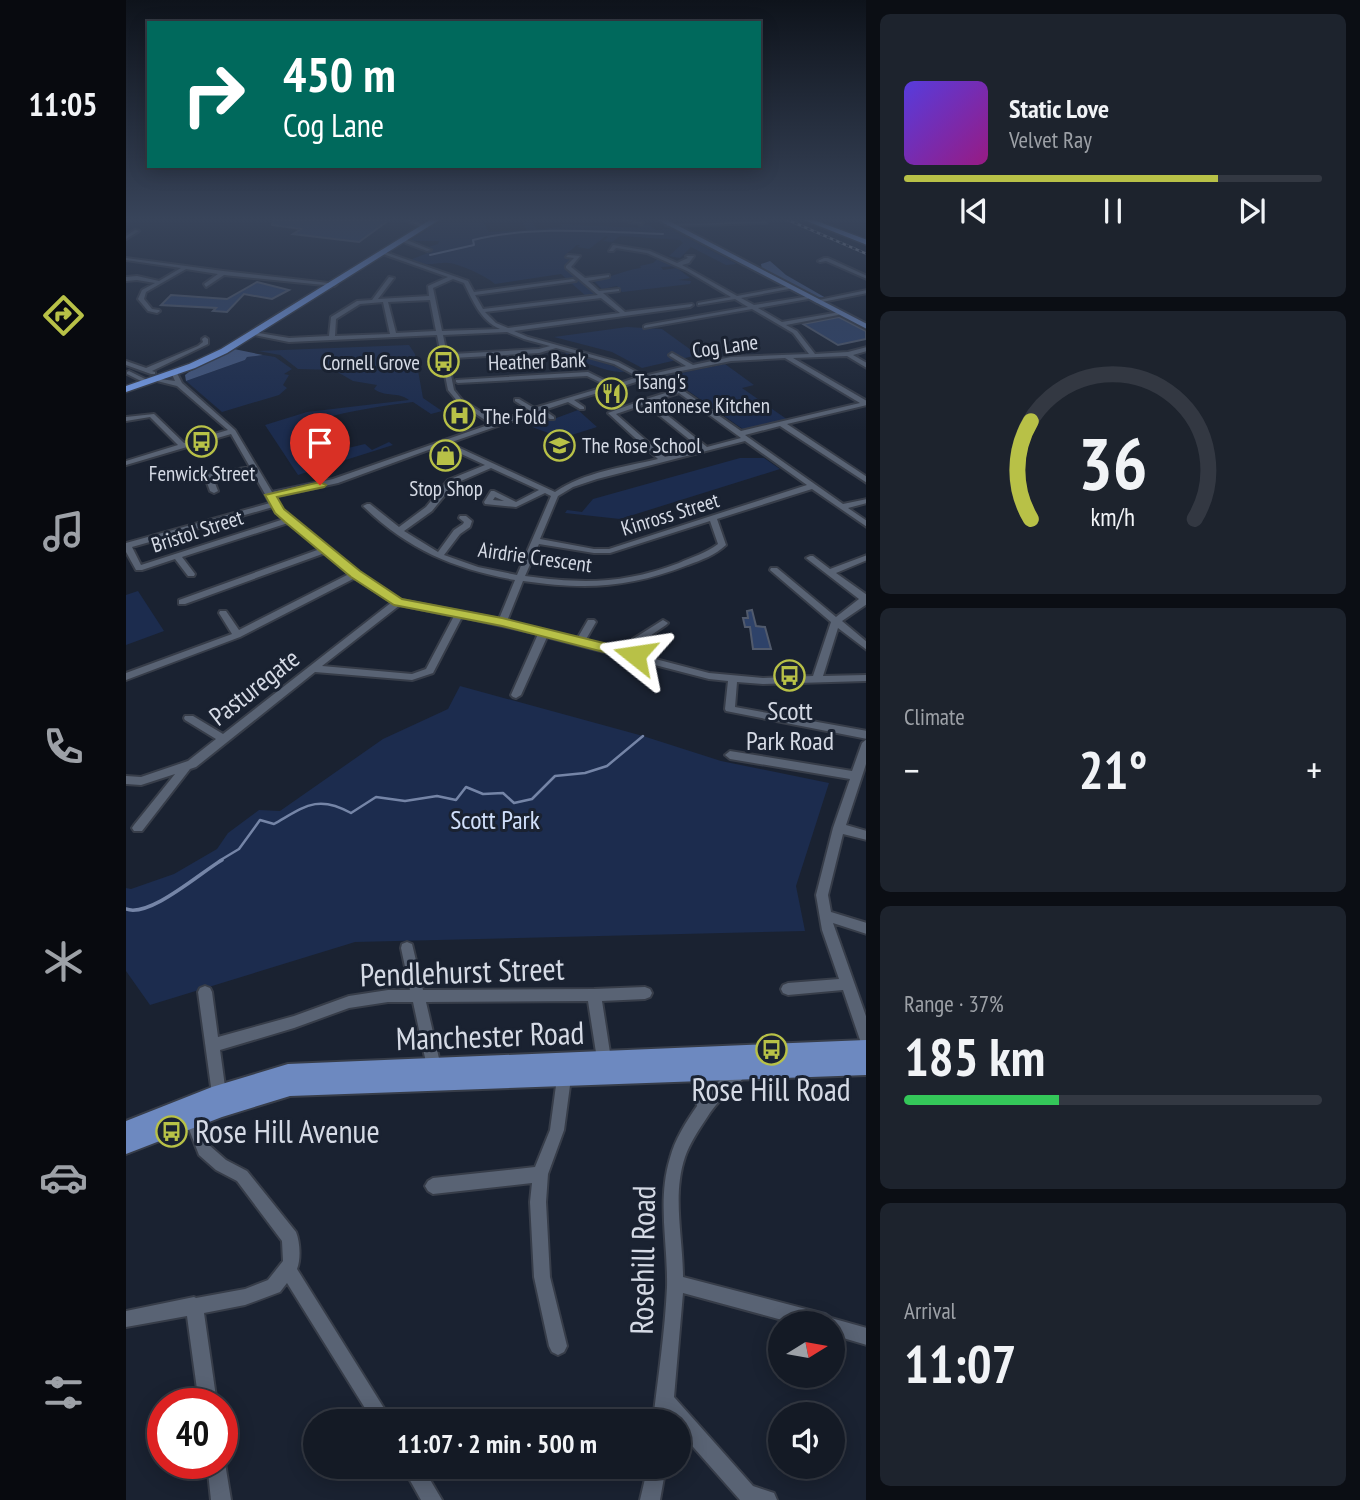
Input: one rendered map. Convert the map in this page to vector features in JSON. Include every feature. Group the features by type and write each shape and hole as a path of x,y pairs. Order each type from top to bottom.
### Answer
{"highway":[{"path":"126,389 161,379 225,351 324,290"}],"main road":[{"path":"795,290 866,327"},
{"name":"Manchester Road","path":"743,1063 866,1049"},
{"name":"Manchester Road","path":"126,1131 221,1101 290,1087 436,1074 743,1063 866,1066"},
{"name":"Manchester Road","path":"126,1144 191,1112"}],"street":[{"path":"147,290 141,299 150,310 157,311"},
{"path":"374,300 382,290"},
{"path":"431,290 451,390 460,401 497,425"},
{"path":"470,290 481,311 494,324 616,363 644,378"},
{"path":"472,294 503,290"},
{"path":"596,290 623,313"},
{"path":"481,311 617,290"},
{"path":"721,290 798,334 813,355"},
{"path":"722,313 703,303 780,290"},
{"path":"817,301 866,292"},
{"path":"646,327 808,297"},
{"path":"332,338 333,318 351,305 374,300 431,298"},
{"path":"385,300 393,335"},
{"path":"252,334 273,340 506,330 690,305"},
{"path":"780,324 838,313"},
{"path":"364,337 364,345"},
{"path":"148,370 200,347 206,343 205,339"},
{"path":"453,356 539,351 558,346"},
{"name":"Cog Lane","path":"127,546 240,513 272,499 335,481 537,410 656,374 732,359 848,354 866,349"},
{"path":"848,354 866,366"},
{"path":"672,355 692,367"},
{"path":"787,356 866,403"},
{"path":"126,363 179,384 233,431 272,499 289,520 355,574 398,602 502,622 709,676 763,681 866,678"},
{"path":"174,372 179,384"},
{"path":"129,373 147,382"},
{"name":"Heather Bank","path":"458,381 588,374 614,387"},
{"path":"656,374 866,525"},
{"path":"599,391 612,399"},
{"path":"663,459 611,413 679,391"},
{"path":"517,400 552,418"},
{"path":"569,400 582,408"},
{"path":"645,401 705,449"},
{"path":"502,622 555,495 570,485 705,449 782,424 866,403"},
{"path":"126,419 152,415 183,446"},
{"path":"782,424 866,481"},
{"path":"126,463 233,431"},
{"path":"445,444 555,495"},
{"path":"399,531 429,509 451,482 491,465"},
{"path":"214,491 209,477 255,468"},
{"name":"Kinross Street","path":"535,541 594,551 610,551 813,486"},
{"path":"516,505 546,491"},
{"path":"842,508 866,501"},
{"name":"Airdrie Crescent","path":"367,506 399,531 439,556 474,568 575,584 614,584 638,579 693,560 722,545 713,518"},
{"path":"240,513 254,531"},
{"path":"439,556 457,532 467,525 468,521 463,518"},
{"name":"Bristol Street","path":"127,546 139,568 289,520"},
{"path":"182,601 326,551"},
{"path":"178,557 191,574"},
{"path":"829,573 866,557"},
{"path":"810,558 866,600 835,622 817,679"},
{"path":"774,570 866,647"},
{"path":"126,677 237,635 355,574"},
{"name":"Pasturegate","path":"126,780 141,781 186,766 398,602"},
{"path":"223,613 237,635"},
{"path":"315,668 412,677 422,675 430,671 459,615"},
{"path":"580,641 591,622"},
{"path":"635,655 636,641 663,623"},
{"path":"516,695 544,632"},
{"path":"733,678 730,709 866,735"},
{"path":"189,718 224,739"},
{"path":"865,752 839,828 822,895 825,915 866,1040"},
{"path":"730,755 856,776"},
{"path":"138,828 186,766"},
{"path":"839,828 866,836"},
{"path":"825,915 866,929"},
{"path":"407,948 436,1074"},
{"path":"788,989 847,984"},
{"path":"205,992 221,1101"},
{"name":"Pendlehurst Street","path":"213,1045 294,1023 349,1002 387,996 645,993"},
{"name":"Pendlehurst Street","path":"594,995 605,1068"},
{"name":"Rosehill Road","path":"664,1409 675,1283 670,1204 672,1173 685,1137 705,1108 743,1063"},
{"path":"693,1065 705,1108"},
{"path":"558,1346 542,1277 538,1202 540,1174 557,1130 564,1070"},
{"path":"126,1319 245,1297 274,1286 291,1263 290,1238 242,1176 221,1165 204,1150 191,1112"},
{"path":"433,1186 540,1174"},
{"path":"287,1268 375,1409"},
{"path":"675,1283 780,1311"},
{"path":"194,1305 206,1388"},
{"path":"845,1330 866,1337"},
{"path":"665,1401 747,1494 767,1500"},
{"path":"219,1479 222,1500"},
{"path":"419,1479 432,1500"},
{"path":"650,1500 654,1479"}],"green space":[{"path":"579,290 593,290 598,294 587,297"},
{"path":"627,327 662,329 698,355 642,368 612,352 554,337"},
{"path":"409,345 415,354 423,398 442,411 431,414 413,402 322,419 348,448 365,444 372,450 389,442 393,445 298,475 265,425 307,412 409,400 379,392 374,389 377,385 353,381 334,370 298,369 280,355 258,351"},
{"path":"565,350 628,371 612,371 583,362 567,361"},
{"path":"247,357 275,357 292,369 284,374 289,375 283,385 287,388 279,395 222,412 186,381"},
{"path":"725,364 754,385 742,388 788,420 744,430 667,376"},
{"path":"578,410 597,427 562,438 532,427"},
{"path":"740,458 764,458 780,469 620,519 565,513 567,510 582,512 593,499"},
{"path":"138,591 164,631 126,645 126,595"},
{"name":"Scott Park","path":"460,686 643,736 721,761 829,783 796,886 805,931 355,942 150,1005 126,971 126,888 131,889 174,874 217,849 228,833 259,810 280,811 383,739 448,709"}],"shaded area":[{"path":"801,290 812,290 826,298 814,297"},
{"path":"234,349 263,355 247,357 186,381 185,375 189,372"}],"building":[{"path":"243,290 289,290 272,299 244,294 227,312 213,311 216,308 161,305 171,295 227,299"},
{"path":"839,317 866,331 866,339 838,345 803,324"},
{"path":"752,610 756,626 765,627 771,649 753,649 750,627 745,627 743,618 748,618 747,611"}],"waterway":[{"path":"219,861 239,849 260,820 274,824 311,805 329,804 351,813 376,797 405,801 437,796 456,800 466,787 483,794 503,793 514,803 532,799 555,776 585,773 607,766 643,736"},
{"path":"126,909 136,910 161,901 222,860"}],"place":[{"name":"Cornell Grove","path":"443,362"},
{"name":"Tsang's Cantonese Kitchen","path":"612,393"},
{"name":"The Fold","path":"460,416"},
{"name":"Fenwick Street","path":"202,441"},
{"name":"The Rose School","path":"559,445"},
{"name":"Stop Shop","path":"446,456"},
{"name":"Scott Park Road","path":"790,675"},
{"name":"Rose Hill Road","path":"771,1050"},
{"name":"Rose Hill Avenue","path":"172,1131"}],"route":[{"path":"320,485 271,495 279,511 289,520 355,574 398,602 502,622 635,655"}]}
